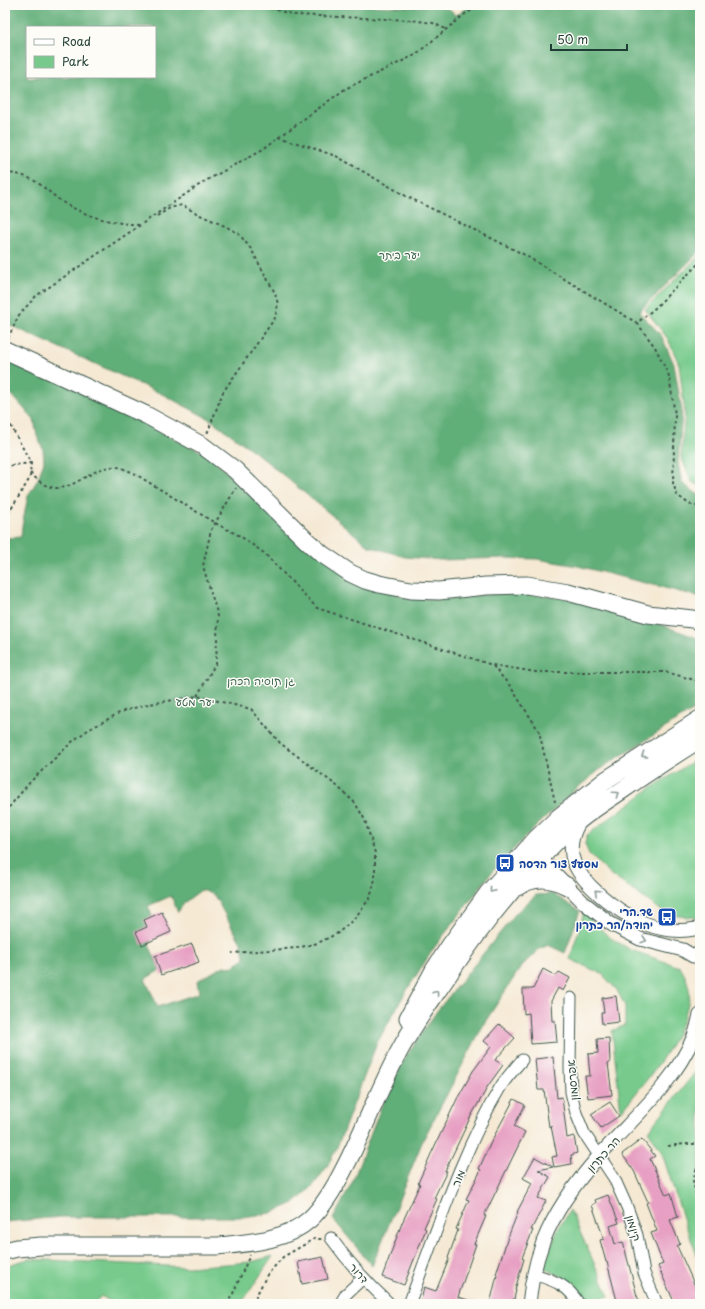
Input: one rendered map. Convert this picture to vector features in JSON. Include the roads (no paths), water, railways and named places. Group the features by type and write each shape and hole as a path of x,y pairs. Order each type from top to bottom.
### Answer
{"main road":[{"path":"5,350 146,415 203,446 235,470 322,554 350,573 372,582 411,590 439,591 486,586 527,585 568,592 648,614 697,621"},
{"path":"256,1241 274,1236 299,1224 323,1197 344,1157 386,1062 418,998 451,944 476,909 498,882 559,817 606,780 700,719"},
{"path":"5,1251 17,1248 41,1246 218,1246 275,1238 302,1226 312,1217 326,1200 350,1158 380,1089 402,1046 458,960 509,892 556,840 584,816 700,739"},
{"path":"509,892 524,882 540,878 550,879 567,886"}],"street":[{"path":"584,816 574,831 571,846 573,861 576,869 586,881 620,911 646,924 675,931 697,928"},
{"path":"536,840 536,851 540,858 598,915 623,931 640,939 683,950 698,960"},
{"path":"697,928 691,934 688,945 690,951 698,960"},
{"name":"אפרסמון","path":"571,998 571,1092 576,1113 584,1133 599,1156"},
{"name":"הר כתרון","path":"529,1304 534,1274 543,1242 560,1208 577,1183 599,1156 644,1110 667,1080 681,1060 694,1035 700,1015"},
{"name":"מור","path":"409,1304 462,1166 483,1119 502,1084 522,1060"},
{"name":"קינמון","path":"599,1156 614,1178 627,1207 637,1235 644,1273 656,1304"},
{"name":"דרור","path":"332,1238 347,1260 390,1304"},
{"path":"534,1274 554,1281 566,1288 579,1304"},
{"path":"340,1304 346,1294 363,1278"}],"place":[{"name":"מסעף צור הדסה","path":"505,863"},
{"name":"שד.הרי יהודה/הר כתרון","path":"667,917"}],"park label":[{"name":"יער ביתר","path":"399,254"},
{"name":"גן תוסיה הכהן","path":"261,680"},
{"name":"יער מטע","path":"195,701"}]}
